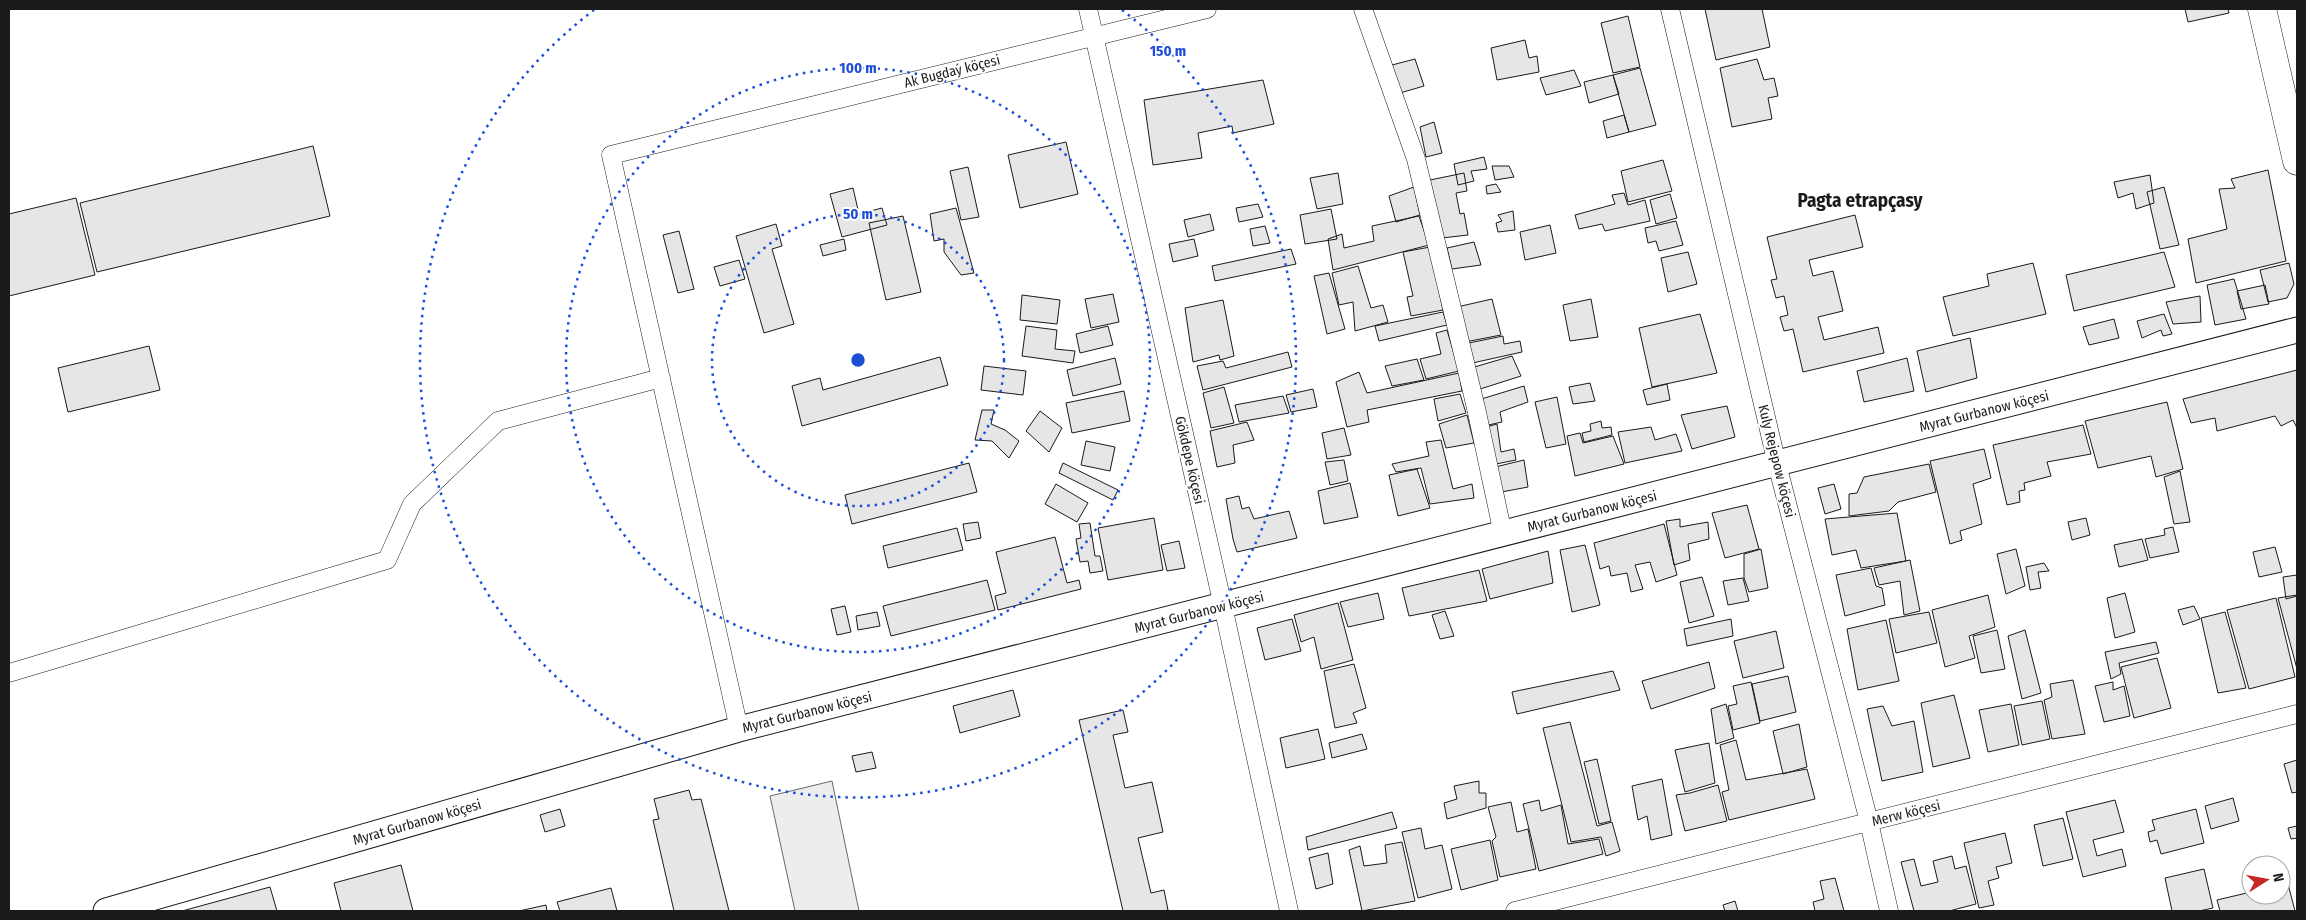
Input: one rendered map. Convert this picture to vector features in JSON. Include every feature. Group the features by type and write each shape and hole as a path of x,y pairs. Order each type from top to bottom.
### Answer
{"main road":[{"path":"2262,9 2297,161"}],"street":[{"name":"Gökdepe köçesi","path":"1088,9 1223,606 1289,911"},
{"name":"Ak Bugdaý köçesi","path":"660,378 611,155 1207,9"},
{"path":"1363,9 1416,159 1476,408 1503,534"},
{"name":"Kuly Rejepow köçesi","path":"1670,9 1777,464 1869,822 1889,911"},
{"name":"Myrat Gurbanow köçesi","path":"106,911 739,729 2297,330"},
{"path":"9,673 387,560 412,504 498,421 660,378 739,729"},
{"name":"Merw köçesi","path":"1515,911 2297,714"}],"shaded area":[{"path":"832,781 859,911 795,911 770,796"}],"building":[{"path":"1705,9 1762,9 1770,47 1716,60"},
{"path":"2185,9 2228,9 2229,13 2188,22"},
{"path":"1628,16 1640,67 1613,73 1601,23"},
{"path":"1525,40 1529,58 1537,56 1539,72 1497,80 1491,48"},
{"path":"1415,59 1424,86 1400,93 1392,65"},
{"path":"1757,59 1764,80 1774,78 1778,96 1768,98 1772,119 1732,127 1720,68"},
{"path":"1640,68 1656,125 1629,132 1613,75"},
{"path":"1574,70 1581,86 1546,95 1540,78"},
{"path":"1613,75 1619,94 1589,103 1584,82"},
{"path":"1263,80 1274,124 1233,133 1232,126 1198,133 1202,158 1153,165 1144,100"},
{"path":"1624,115 1629,132 1607,138 1603,121"},
{"path":"1434,122 1442,153 1426,157 1420,127"},
{"path":"1066,142 1078,194 1020,208 1008,155"},
{"path":"313,146 330,216 97,272 80,203"},
{"path":"1484,157 1487,169 1471,171 1474,181 1458,185 1454,164"},
{"path":"1663,160 1672,191 1628,202 1621,171"},
{"path":"1492,166 1509,166 1514,177 1495,180"},
{"path":"968,167 979,217 961,220 950,171"},
{"path":"2268,170 2286,261 2196,283 2188,239 2227,229 2219,189 2235,188 2231,179"},
{"path":"1338,173 1343,204 1317,209 1310,178"},
{"path":"1464,173 1467,191 1456,193 1460,214 1464,213 1468,235 1442,238 1430,180"},
{"path":"2150,175 2154,203 2136,209 2133,193 2118,198 2114,182"},
{"path":"1496,184 1501,192 1487,194 1486,186"},
{"path":"1414,187 1420,215 1396,222 1389,196"},
{"path":"2164,187 2179,245 2160,249 2147,192"},
{"path":"853,188 859,214 882,208 887,225 842,237 830,194"},
{"path":"1624,193 1628,205 1645,200 1650,221 1605,231 1602,224 1579,229 1575,215 1615,204 1612,195"},
{"path":"1670,194 1677,218 1656,224 1650,200"},
{"path":"76,198 95,275 9,296 9,214"},
{"path":"1258,204 1263,217 1239,222 1236,208"},
{"path":"956,208 974,273 961,275 944,252 944,239 934,241 930,214"},
{"path":"1331,209 1337,239 1305,244 1300,215"},
{"path":"1513,211 1515,230 1498,232 1496,223 1502,221 1498,215"},
{"path":"1210,214 1214,230 1188,237 1184,220"},
{"path":"1855,215 1863,247 1809,260 1813,276 1833,271 1843,311 1818,317 1824,340 1878,327 1884,353 1803,372 1793,329 1784,331 1780,317 1788,315 1784,296 1776,298 1771,280 1777,279 1767,237"},
{"path":"903,216 921,292 886,300 869,223"},
{"path":"1419,216 1429,245 1333,270 1328,239 1342,234 1344,248 1374,241 1372,226"},
{"path":"1676,221 1683,245 1659,251 1656,241 1648,243 1645,228"},
{"path":"776,224 782,246 772,249 794,324 764,333 736,236"},
{"path":"1550,225 1556,253 1525,260 1520,232"},
{"path":"1265,226 1270,243 1253,246 1250,229"},
{"path":"679,231 694,289 678,293 663,235"},
{"path":"844,239 846,250 823,256 820,245"},
{"path":"1194,239 1198,256 1173,262 1169,244"},
{"path":"1474,242 1481,265 1452,269 1447,248"},
{"path":"1430,247 1443,310 1411,316 1407,297 1413,296 1403,252"},
{"path":"1291,249 1296,264 1215,281 1212,266"},
{"path":"1688,252 1697,284 1668,292 1661,258"},
{"path":"2164,252 2175,287 2074,311 2066,275"},
{"path":"739,260 745,279 720,286 714,267"},
{"path":"2033,263 2046,314 1953,336 1943,297 1989,286 1987,274"},
{"path":"2289,263 2294,284 2287,298 2268,302 2260,270"},
{"path":"1358,266 1371,308 1383,305 1388,322 1355,331 1353,302 1339,305 1332,273"},
{"path":"1329,273 1345,329 1327,334 1314,276"},
{"path":"2234,279 2246,319 2215,325 2207,285"},
{"path":"2265,285 2269,304 2241,309 2237,291"},
{"path":"1113,294 1119,322 1091,328 1085,299"},
{"path":"1022,295 1060,300 1057,324 1020,320"},
{"path":"2200,296 2201,322 2173,324 2166,302"},
{"path":"1492,299 1501,335 1465,342 1457,307"},
{"path":"1591,299 1598,337 1570,341 1563,305"},
{"path":"1223,300 1234,356 1220,360 1219,355 1193,362 1185,308"},
{"path":"1443,312 1447,325 1379,341 1375,326"},
{"path":"1700,314 1717,373 1652,387 1639,328"},
{"path":"2164,314 2172,334 2163,336 2161,330 2142,338 2137,321"},
{"path":"2114,319 2119,338 2089,345 2083,327"},
{"path":"1026,326 1057,330 1055,349 1075,351 1073,363 1022,356"},
{"path":"1108,326 1113,345 1080,353 1076,334"},
{"path":"1447,330 1459,371 1426,379 1420,359 1441,354 1436,333"},
{"path":"1503,336 1504,344 1520,341 1522,352 1468,364 1464,344"},
{"path":"1970,338 1977,378 1926,392 1917,351"},
{"path":"149,346 160,390 68,412 58,368"},
{"path":"1288,352 1292,367 1203,390 1197,366 1223,361 1226,368"},
{"path":"1512,356 1521,376 1477,390 1471,368"},
{"path":"940,357 948,385 802,426 792,386 820,378 823,390"},
{"path":"1115,358 1121,384 1073,396 1067,370"},
{"path":"1907,358 1914,391 1864,402 1857,371"},
{"path":"1417,359 1424,380 1392,386 1385,366"},
{"path":"984,366 1026,371 1023,395 981,390"},
{"path":"2297,370 2297,428 2293,420 2281,426 2275,416 2217,431 2215,418 2191,423 2183,399"},
{"path":"1359,372 1367,393 1459,373 1462,391 1367,410 1369,422 1347,427 1336,382"},
{"path":"1590,383 1595,401 1573,404 1569,387"},
{"path":"1667,384 1670,400 1647,405 1643,390"},
{"path":"1524,386 1528,402 1500,412 1502,422 1484,426 1478,400"},
{"path":"1224,387 1234,423 1211,428 1203,393"},
{"path":"1313,389 1317,407 1291,412 1286,395"},
{"path":"1124,391 1130,421 1072,433 1066,403"},
{"path":"1460,394 1466,413 1438,421 1434,399"},
{"path":"1283,396 1289,413 1239,422 1235,405"},
{"path":"1557,397 1566,444 1546,448 1535,402"},
{"path":"2167,402 2183,469 2156,477 2151,456 2098,468 2085,421"},
{"path":"1727,406 1735,437 1692,449 1681,415"},
{"path":"982,410 994,410 991,424 1005,430 1019,441 1009,458 992,441 975,440"},
{"path":"1040,411 1062,428 1049,452 1026,431"},
{"path":"1467,415 1474,443 1446,448 1439,424"},
{"path":"1601,421 1602,428 1611,427 1612,435 1584,442 1582,433 1591,431 1590,424"},
{"path":"1247,422 1254,440 1233,445 1235,463 1217,467 1210,431"},
{"path":"1497,424 1501,452 1514,449 1516,460 1491,465 1483,428"},
{"path":"2083,425 2091,454 2047,462 2051,476 2024,483 2025,490 2019,491 2020,502 2007,505 1993,445"},
{"path":"1651,427 1655,440 1676,434 1682,451 1625,463 1618,432"},
{"path":"1344,428 1351,455 1327,459 1322,433"},
{"path":"1580,433 1583,443 1613,436 1624,464 1575,476 1567,436"},
{"path":"1441,440 1453,489 1472,484 1474,498 1430,504 1421,468 1396,472 1392,464 1429,456 1426,442"},
{"path":"1086,441 1115,447 1110,471 1081,465"},
{"path":"1984,449 1991,478 1973,484 1982,524 1960,531 1962,540 1950,544 1930,461"},
{"path":"1344,460 1348,481 1330,485 1325,462"},
{"path":"1524,460 1528,487 1496,493 1491,468"},
{"path":"969,463 977,492 852,524 845,495"},
{"path":"1063,463 1118,490 1113,500 1059,473"},
{"path":"1929,464 1936,492 1898,502 1889,511 1849,516 1849,494 1857,493 1864,477"},
{"path":"1417,469 1430,508 1398,516 1389,475"},
{"path":"2180,471 2190,522 2174,524 2164,477"},
{"path":"1350,483 1358,517 1324,524 1318,491"},
{"path":"1056,484 1088,503 1077,522 1045,504"},
{"path":"1834,484 1841,509 1825,514 1818,488"},
{"path":"1239,496 1242,509 1249,507 1254,519 1289,511 1297,538 1237,552 1226,499"},
{"path":"1747,505 1759,549 1725,558 1712,513"},
{"path":"1897,513 1906,561 1861,568 1856,550 1832,555 1825,519"},
{"path":"1154,518 1163,570 1108,580 1098,528"},
{"path":"2086,518 2090,535 2072,540 2068,522"},
{"path":"1680,519 1680,527 1708,522 1709,539 1688,544 1690,560 1674,565 1666,521"},
{"path":"978,522 981,538 966,541 963,524"},
{"path":"1090,523 1095,556 1100,556 1103,571 1090,573 1088,561 1080,562 1076,539 1081,538 1079,524"},
{"path":"1664,524 1677,575 1656,582 1650,562 1635,565 1643,589 1631,592 1627,573 1611,576 1609,566 1600,569 1594,543"},
{"path":"2173,527 2179,552 2150,558 2145,539 2165,535 2164,529"},
{"path":"957,528 963,550 888,568 883,546"},
{"path":"1055,537 1067,583 1079,580 1081,589 998,610 995,596 1006,593 996,552"},
{"path":"2142,539 2148,560 2119,567 2114,545"},
{"path":"1179,541 1185,568 1167,571 1161,545"},
{"path":"1585,545 1600,605 1572,612 1560,550"},
{"path":"2275,547 2282,572 2259,577 2253,552"},
{"path":"1761,549 1768,588 1749,592 1744,578 1744,554"},
{"path":"2016,549 2025,586 2006,594 1997,554"},
{"path":"1548,551 1553,583 1490,599 1482,569"},
{"path":"1910,560 1920,611 1904,615 1900,581 1879,585 1874,568"},
{"path":"2044,563 2049,571 2038,572 2041,588 2030,590 2026,567"},
{"path":"1871,568 1876,586 1882,588 1885,605 1845,616 1836,575"},
{"path":"1479,570 1487,601 1409,616 1402,588"},
{"path":"2297,575 2297,596 2286,599 2283,577"},
{"path":"1702,577 1714,616 1689,623 1680,582"},
{"path":"1743,578 1749,601 1728,605 1723,581"},
{"path":"987,580 995,610 891,636 883,606"},
{"path":"1378,593 1384,619 1348,627 1340,602"},
{"path":"2125,593 2135,632 2115,638 2107,598"},
{"path":"1988,595 1995,627 1969,636 1975,658 1945,667 1932,610"},
{"path":"2297,595 2297,669 2278,598"},
{"path":"2276,598 2295,677 2249,689 2227,610"},
{"path":"1338,603 1353,660 1321,669 1314,637 1301,642 1294,615"},
{"path":"845,606 851,632 837,635 831,609"},
{"path":"2194,606 2200,619 2183,625 2178,610"},
{"path":"1445,611 1454,636 1440,639 1432,615"},
{"path":"877,612 880,626 858,630 856,616"},
{"path":"1929,612 1937,643 1896,653 1889,619"},
{"path":"2225,612 2246,688 2218,693 2201,618"},
{"path":"1292,619 1301,651 1265,660 1257,628"},
{"path":"1731,619 1733,636 1687,646 1684,629"},
{"path":"1886,620 1899,681 1858,690 1847,629"},
{"path":"1997,630 2005,669 1981,673 1973,636"},
{"path":"2025,630 2041,693 2022,699 2008,636"},
{"path":"1776,631 1784,668 1743,678 1734,641"},
{"path":"2156,642 2159,653 2119,663 2121,674 2111,679 2105,652"},
{"path":"2157,658 2171,708 2134,718 2121,667"},
{"path":"1709,662 1715,688 1651,709 1642,681"},
{"path":"1354,664 1366,708 1353,713 1357,723 1335,728 1324,671"},
{"path":"1613,671 1620,690 1517,714 1512,692"},
{"path":"1788,676 1796,712 1760,721 1752,684"},
{"path":"2073,680 2085,734 2052,739 2044,700 2052,697 2050,684"},
{"path":"1751,682 1760,723 1733,730 1728,706 1737,704 1733,686"},
{"path":"2113,682 2113,690 2124,686 2130,716 2104,722 2095,686"},
{"path":"1013,690 1020,716 960,733 953,706"},
{"path":"1954,695 1970,758 1933,767 1921,703"},
{"path":"2042,701 2050,739 2022,745 2014,706"},
{"path":"1726,704 1734,738 1716,744 1711,709"},
{"path":"2011,704 2019,745 1988,752 1979,710"},
{"path":"1883,706 1892,726 1914,721 1923,772 1882,781 1867,709"},
{"path":"1123,710 1128,732 1113,735 1125,788 1152,782 1163,832 1138,838 1151,893 1164,890 1168,910 1123,911 1079,720"},
{"path":"1570,722 1597,826 1612,822 1620,851 1606,856 1601,837 1571,842 1543,728"},
{"path":"1799,724 1807,767 1783,774 1773,731"},
{"path":"1318,729 1325,759 1286,768 1280,738"},
{"path":"1362,734 1367,749 1332,758 1329,743"},
{"path":"1736,740 1746,780 1807,769 1815,799 1729,820 1722,792 1729,790 1720,745"},
{"path":"1709,743 1715,783 1685,792 1675,750"},
{"path":"872,752 876,768 856,772 852,756"},
{"path":"1597,759 1611,821 1599,824 1584,762"},
{"path":"2297,760 2297,792 2292,793 2284,764"},
{"path":"1662,779 1672,835 1651,840 1647,816 1638,820 1632,786"},
{"path":"1479,781 1479,793 1486,793 1486,808 1447,819 1444,803 1457,799 1454,786"},
{"path":"1718,785 1727,821 1685,831 1676,795"},
{"path":"689,790 692,800 701,799 729,911 674,911 653,820 659,819 654,799"},
{"path":"2233,798 2239,821 2211,829 2205,806"},
{"path":"1539,800 1541,811 1561,805 1568,844 1599,839 1603,854 1539,871 1523,804"},
{"path":"2115,800 2124,832 2093,840 2097,856 2122,849 2126,866 2083,877 2066,812"},
{"path":"1511,802 1517,832 1528,829 1536,869 1500,877 1492,841 1496,837 1488,807"},
{"path":"560,809 565,826 545,832 540,815"},
{"path":"2196,809 2204,843 2161,854 2157,840 2150,842 2148,832 2155,830 2152,820"},
{"path":"1392,812 1397,828 1308,850 1306,837"},
{"path":"2063,818 2073,859 2043,866 2034,825"},
{"path":"2297,826 2297,838 2291,839 2288,828"},
{"path":"1421,828 1425,849 1442,845 1452,889 1418,898 1402,832"},
{"path":"2005,833 2012,863 1996,867 1999,878 1988,881 1994,905 1979,908 1964,843"},
{"path":"1490,840 1498,880 1461,890 1451,849"},
{"path":"1402,842 1415,901 1362,911 1349,850 1360,846 1364,866 1387,863 1385,845"},
{"path":"1328,853 1333,884 1316,889 1309,858"},
{"path":"1952,856 1955,869 1966,866 1976,904 1949,911 1914,911 1901,862 1914,859 1921,886 1938,882 1933,861"},
{"path":"401,865 413,911 341,911 334,883"},
{"path":"2204,869 2213,908 2199,911 2172,911 2165,878"},
{"path":"1835,878 1844,911 1815,911 1813,902 1824,899 1820,881"},
{"path":"270,887 277,911 182,911"},
{"path":"611,888 617,911 560,911 557,902"},
{"path":"2241,894 2241,905 2291,905 2291,896 2295,911 2220,911 2217,900"},
{"path":"1735,901 1738,911 1725,911 1723,905"},
{"path":"546,905 547,911 519,911"}],"district":[{"name":"Pagta etrapçasy","path":"1860,200"}]}
